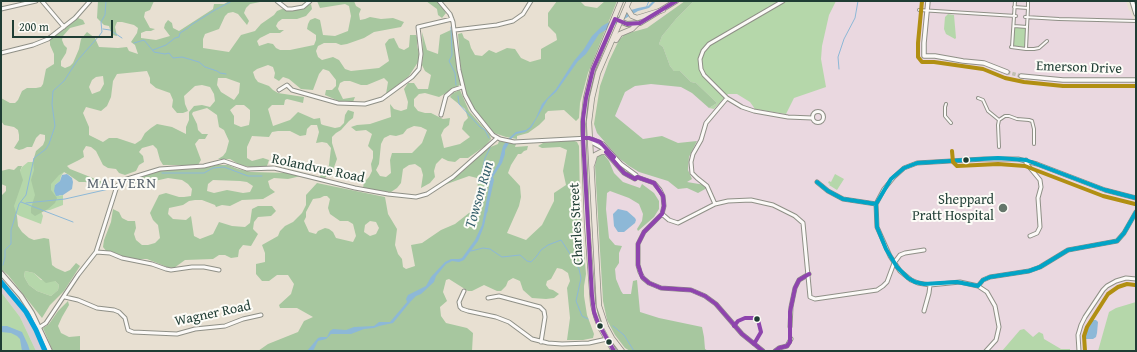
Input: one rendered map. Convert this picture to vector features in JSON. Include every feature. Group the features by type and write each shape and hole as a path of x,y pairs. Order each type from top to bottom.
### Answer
{"main road":[{"name":"Charles Street","path":"614,351 606,339 596,316 592,296 583,138 584,111 590,78 597,57 622,1"},
{"name":"Charles Street","path":"622,351 612,336 602,316 598,299 589,115 598,73 629,1"},
{"path":"610,46 620,34 632,29 637,24 676,1"},
{"path":"627,8 632,16 637,18 663,10"},
{"path":"615,19 627,24 637,24"},
{"path":"591,168 595,155 601,152 606,152"},
{"path":"1,273 21,296 40,327 50,351"}],"street":[{"path":"1,9 36,1"},
{"path":"42,1 64,27"},
{"path":"1,52 43,41 75,18 90,1"},
{"path":"277,1 286,9 292,9 303,7 310,1"},
{"path":"439,1 447,10 452,19 455,30 457,59 462,87 466,99 491,134 497,138 508,141 589,138 602,144 621,164 637,177"},
{"path":"455,30 497,25 513,21 524,14 531,1"},
{"path":"783,1 709,44 702,51 700,64 704,75 727,98 742,107 754,111 788,117 812,118"},
{"path":"928,1 924,56 984,62 1006,72"},
{"path":"1015,1 1012,47 1034,49 1039,48 1047,40"},
{"path":"1026,48 1026,17 1028,1"},
{"path":"1132,1 1136,14"},
{"path":"1014,7 1028,8"},
{"path":"919,10 1015,16"},
{"path":"1026,17 1136,21"},
{"path":"279,90 287,85 292,90 338,103 365,104 382,99 412,77 419,69 421,54 418,27 452,19"},
{"path":"1014,26 1027,27"},
{"name":"Emerson Drive","path":"1021,76 1063,80 1136,80"},
{"path":"441,115 446,96 453,90 462,87"},
{"path":"715,204 707,186 692,173 691,162 706,122 727,98"},
{"path":"978,98 983,100 988,111 999,120"},
{"path":"946,104 946,116 951,123"},
{"path":"999,147 997,130 999,120 1005,116 1009,116 1017,120 1025,119 1032,121 1034,129 1034,144"},
{"name":"Rolandvue Road","path":"40,327 46,323 65,297 78,275 96,252 117,186 124,180 160,169 204,166 224,161 247,169 274,168 355,188 416,197 427,194 453,177 497,138"},
{"path":"589,138 593,143 602,148 624,173 635,179 637,177 654,183 660,190 664,202 662,214 644,232 639,241 637,250 638,265 642,276 649,283 661,288 691,290 705,296 716,304 739,332 763,351"},
{"path":"986,351 996,340 999,330 999,321 992,300 985,290 978,286 957,282 930,285 921,284 911,280 900,271 894,263 877,227 876,204 884,189 894,176 904,168 913,164 984,159 1026,160 1105,190 1136,198"},
{"path":"1026,160 1026,163 1038,177 1041,185 1038,198 1040,228 1037,233 1030,236"},
{"path":"816,182 828,192 843,199 876,204"},
{"path":"662,214 673,222 681,222 715,204 741,200 759,201 777,207 799,218 803,224 810,297 815,299 877,290 884,286 887,282 894,263 900,255 924,250"},
{"path":"978,286 983,280 990,277 1029,271 1040,267 1068,250 1117,241 1124,233 1136,212"},
{"path":"96,252 110,253 122,258 152,264 166,270 204,267 219,270"},
{"path":"790,327 791,307 795,288 799,280 808,274"},
{"path":"1079,351 1078,335 1081,325 1107,286 1126,278 1136,279"},
{"path":"924,311 930,285"},
{"path":"464,290 459,302 462,309 505,320 513,324 528,337 541,342 554,344 576,344 606,339 612,336"},
{"path":"488,298 499,296 540,307 544,312 545,317 541,342"},
{"name":"Wagner Road","path":"65,297 78,300 97,308 119,312 125,318 128,330 133,332 178,334 195,329 225,326 243,319 261,315"},
{"path":"775,351 779,348 787,346 790,339"}],"shaded area":[{"path":"688,1 1126,1 1136,27 1136,351 999,351 1001,347 997,351 630,351 625,348 615,335 607,320 603,301 593,134 603,75 622,36 649,27 661,17"},
{"path":"1,278 24,305 39,331 48,351 36,351 20,317 1,292"}],"green space":[{"path":"98,1 154,1 150,10 145,12 144,17 150,28 155,29 141,33 141,38 156,40 170,36 164,28 168,20 172,23 173,28 179,31 213,9 214,4 224,4 229,1 265,1 250,4 246,8 244,13 249,21 247,25 238,14 233,12 228,13 219,29 205,34 203,39 203,48 229,52 241,35 255,31 277,11 282,9 298,10 311,4 312,9 306,16 297,19 282,19 276,26 279,30 284,30 280,33 270,33 257,41 259,46 268,43 273,44 280,50 290,50 314,45 316,35 307,29 310,20 315,18 320,20 323,35 335,36 348,31 351,16 349,6 345,4 320,8 317,1 354,1 356,6 361,9 359,14 360,20 370,17 381,19 393,18 404,22 401,27 374,32 364,38 347,44 341,45 336,43 324,43 318,46 316,51 318,57 322,60 333,57 339,60 345,69 351,71 379,68 389,61 385,44 389,39 394,38 399,48 404,50 409,47 410,35 416,35 420,59 409,76 386,94 388,82 384,78 367,85 361,85 350,81 340,83 338,89 343,99 355,97 353,102 341,102 325,95 326,90 332,90 336,86 336,80 329,71 323,69 319,74 313,90 301,89 289,79 283,77 279,81 274,78 275,73 273,67 268,65 253,72 258,82 269,86 278,93 304,97 303,103 287,99 285,100 284,105 272,105 268,109 273,126 290,120 298,112 314,119 320,118 321,124 335,128 340,127 344,123 345,115 348,110 354,112 353,118 332,137 332,143 337,159 333,170 325,178 319,178 322,173 327,171 331,148 327,143 316,143 319,132 317,125 311,125 307,129 306,135 300,136 290,131 278,131 272,132 269,137 252,136 247,147 247,158 252,161 263,158 269,160 267,166 256,168 240,165 230,159 218,159 226,152 229,141 224,130 219,127 217,115 207,108 193,112 192,114 198,130 202,134 208,134 205,139 199,139 195,144 201,160 198,165 163,165 157,149 153,145 142,148 139,152 143,156 144,162 139,165 136,171 125,175 119,173 116,169 108,168 103,165 96,151 91,147 86,146 83,151 84,157 67,166 70,169 108,184 102,186 79,182 64,172 51,184 51,190 57,198 55,203 48,209 35,216 31,213 35,195 31,180 34,170 33,161 36,151 43,145 45,135 40,134 36,138 32,147 19,150 14,148 19,140 18,130 14,127 4,125 1,121 1,98 10,103 15,103 22,91 27,88 41,87 46,69 54,64 54,54 50,45 50,40 78,18 83,20 85,24 70,28 63,36 62,40 67,48 61,61 61,66 65,68 73,63 79,49 81,39 87,32 95,38 99,47 127,47 129,51 138,54 135,45 131,42 137,33 138,28 134,25 117,22 115,27 117,36 112,35 109,26 104,25 97,18","holes":["147,71 150,78 150,83 156,88 170,93 173,100 172,107 177,113 188,111 184,96 195,86 202,85 210,87 214,94 215,101 210,107 202,105 194,106 189,112 186,134 172,127 157,124 145,133 141,140 135,144 117,138 109,138 103,142 89,135 89,127 83,113 86,107 101,111 107,106 111,97 113,81 117,74","103,76 104,84 100,91 92,94 89,87 92,80 96,77","218,78 226,78 240,83 239,93 234,100 221,92 217,85","236,105 244,105 250,110 249,125 241,127 234,124 234,116 230,110"]},
{"path":"426,1 437,1 440,3 446,13 442,18 438,15 437,9"},
{"path":"557,1 580,1 585,6 597,8 605,1 617,1 588,73 580,103 579,118 576,121 564,110 548,111 545,114 545,119 539,125 528,133 517,136 517,139 494,133 486,125 469,102 461,74 458,34 462,33 464,38 469,41 475,55 482,56 489,50 496,53 507,48 515,49 521,58 530,62 541,59 541,49 557,40 556,34 548,26 548,13"},
{"path":"685,1 694,1 662,36 659,44 663,47 670,66 674,71 680,71 691,82 696,83 717,103 709,108 692,93 681,87 651,84 635,86 625,92 615,116 643,139 662,136 678,143 697,141 689,157 688,170 692,179 687,182 705,185 707,188 698,193 687,188 678,189 668,181 639,172 629,166 620,159 597,133 594,124 600,86 609,61 619,40 625,34 647,28"},
{"path":"694,1 836,1 829,15 822,46 821,59 826,87 794,98 786,114 755,109 750,102 737,94 728,94 714,109 709,108 717,103 696,83 691,82 680,71 674,71 670,66 663,47 659,44 662,36"},
{"path":"948,14 954,15 955,39 946,34 944,29 945,17"},
{"path":"1014,26 1027,27 1025,47 1013,46"},
{"path":"453,29 454,31 456,60 460,85 439,97 425,93 419,94 414,99 414,106 418,111 431,113 443,119 450,118 449,125 444,129 441,135 444,148 460,144 470,137 462,129 464,122 468,118 465,109 450,97 453,93 460,90 469,111 490,135 491,139 485,146 468,158 460,158 455,162 442,158 436,164 434,171 435,177 430,183 421,188 423,175 421,168 415,164 409,165 403,169 401,183 391,192 363,188 364,182 372,171 371,164 373,151 368,146 372,134 366,130 356,131 351,127 370,124 391,117 390,104 394,109 401,111 407,109 408,102 404,89 408,83 414,83 418,89 428,89 431,75 425,71 422,65 422,32 427,50 438,54 440,35","holes":["414,126 427,130 422,143 412,153 392,153 390,160 391,173 386,177 380,176 376,170 379,164 381,144 384,138 390,135 396,136 403,134 407,129"]},
{"path":"572,140 577,142 579,146 580,202 586,274 584,296 587,315 594,334 593,338 583,340 567,340 570,318 567,288 570,281 568,273 557,268 551,279 547,281 546,285 549,289 559,294 554,298 546,299 532,298 523,290 520,281 513,278 508,281 506,286 501,291 497,291 484,285 472,291 468,291 449,279 446,280 443,292 447,301 440,307 441,316 446,323 467,328 473,333 472,351 258,351 268,344 298,332 304,321 313,317 297,308 280,308 279,305 291,294 294,284 288,275 277,275 269,281 262,281 256,274 256,264 265,262 265,253 262,245 278,236 280,231 285,226 293,222 302,213 306,205 306,195 317,183 385,197 388,214 397,229 395,245 398,254 402,259 403,267 406,269 415,266 411,245 422,243 441,230 455,224 474,209 478,188 477,178 469,176 444,185 462,172 488,148 498,144 499,141 516,144 515,147 528,146 527,150 521,154 518,154 508,173 520,186 521,197 519,206 507,233 526,240 542,225 554,201 554,193 566,185 563,171 567,150 560,147 542,148 538,146 543,143","holes":["327,196 330,199 328,208 330,214 340,221 348,221 353,224 356,236 353,242 336,238 333,232 325,228 318,231 316,234 309,232 304,221 306,212 313,199","370,221 376,222 379,228 376,234 370,236 364,232 365,225"]},
{"path":"601,154 604,155 609,161 614,173 623,182 640,188 642,184 654,193 659,201 659,209 654,217 638,231 637,229 642,221 643,214 639,204 629,198 610,191 607,193 606,209 609,238 615,245 622,246 619,253 619,263 615,269 616,279 621,291 623,294 631,294 633,281 637,280 640,312 659,318 702,327 705,349 708,351 630,351 625,348 615,335 607,320 603,301 595,166 597,157"},
{"path":"28,162 33,162 64,172 60,181 55,185 59,196 63,195 63,205 50,210 41,211 43,216 41,224 11,211 15,181 22,167"},
{"path":"217,165 228,165 251,172 288,173 301,176 288,179 274,178 268,181 270,188 275,192 263,199 242,200 230,206 222,205 216,207 215,205 202,200 195,200 189,201 183,205 169,208 168,214 173,219 186,220 191,216 194,236 200,239 213,234 219,222 232,226 245,227 250,223 252,209 258,206 272,206 276,211 271,216 258,217 254,222 253,229 258,234 251,246 243,245 239,250 238,257 231,258 225,255 219,255 213,259 185,260 174,268 167,267 147,259 126,259 107,252 103,247 111,222 113,209 119,212 122,218 128,221 135,221 136,228 134,234 136,240 142,245 148,245 155,243 160,238 158,225 153,220 150,213 159,195 166,193 179,197 191,196 192,189 182,180 168,178 146,183 132,184 127,181 135,177 164,170 198,169","holes":["213,180 247,182 253,186 250,192 243,193 227,190 214,193 207,191 208,184"]},
{"path":"18,166 22,166 20,171 23,180 14,206 18,226 22,232 34,240 44,238 49,239 52,265 56,268 65,272 70,270 76,263 80,266 64,291 50,305 42,318 8,275 1,269 1,196 6,191 6,186 1,184 1,171 9,169 14,170","holes":["25,271 34,273 46,283 55,281 59,285 58,290 51,296 37,291 29,285 24,276"]},
{"path":"835,174 844,179 837,190 828,183 829,181 831,182"},
{"path":"25,271 34,273 41,280 55,281 59,285 58,290 51,296 37,291 29,285 26,280 24,276"},
{"path":"1,292 20,317 36,351 1,351"},
{"path":"68,301 69,305 58,326 61,333 69,337 80,336 80,351 53,351 43,328 49,324 58,311"},
{"path":"1136,302 1136,351 1098,351 1109,312 1116,308"},
{"path":"1024,329 1033,337 1039,332 1043,334 1044,339 1061,349 1070,349 1070,351 1002,351 1020,330"}],"water":[{"name":"Towson Run","path":"653,1 656,1 649,8 638,11 599,34 586,54 578,61 556,92 548,99 531,128 525,132 516,134 512,138 505,150 502,163 493,177 494,180 484,226 478,241 464,260 459,262 452,261 446,264 436,276 434,282 411,301 393,323 364,329 351,334 331,334 326,339 318,341 313,351 307,351 318,338 327,337 333,329 346,330 354,327 374,326 379,322 390,322 407,302 406,299 408,295 426,286 431,277 445,262 451,259 462,258 475,240 482,225 491,176 499,162 503,146 508,139 516,132 526,130 530,127 542,104 556,89 592,36 602,26 631,10 648,6"},
{"path":"67,174 72,178 72,189 63,195 56,196 54,191 55,185 60,181 62,175"},
{"path":"618,209 627,211 636,220 635,223 624,232 618,232 614,226 613,214"},
{"path":"1092,320 1096,320 1098,322 1096,337 1093,339 1086,339 1085,332 1087,326"},
{"path":"1,326 7,326 22,332 30,351 22,351 20,339 11,333 1,332"}],"waterway":[{"path":"3,265 5,250 11,244 11,230 19,204 26,195 34,158 46,149 55,126 52,104 53,91 64,81 77,61 102,32 101,22 105,15 106,1"},
{"path":"153,50 166,45 175,38 179,37 180,33 191,25 232,1"},
{"name":"Towson Run","path":"646,8 649,1"},
{"path":"839,69 838,57 844,39 855,18 858,1"},
{"path":"451,27 452,55 449,61 455,73 456,85"},
{"path":"103,29 110,30 122,38"},
{"path":"134,43 144,40 154,52 165,54 169,53 173,58 182,57 199,62 205,67 226,74"},
{"path":"458,96 459,104 480,127 485,130 489,138"},
{"path":"490,148 485,158 481,177 484,181 491,183"},
{"path":"162,173 204,173 213,168 224,167 248,176 262,176"},
{"path":"26,203 65,199 109,189"},
{"name":"Towson Run","path":"487,212 489,199"},
{"path":"21,202 73,222"},
{"path":"471,251 483,248 490,249 502,257 520,255 527,261 531,262 541,250 548,245 561,240 579,269 581,278 576,301 582,316 588,319"},
{"path":"613,326 624,335 634,351"}],"tunnel":[{"path":"1007,72 1021,76"},
{"path":"790,327 791,339"}],"transit line":[{"path":"614,351 598,323 594,312 592,296 583,138 583,119 586,98 593,69 615,19 627,24 640,23 676,1"},
{"path":"922,1 918,43 918,57 922,62 934,62 983,69 1005,78 1024,82 1063,86 1136,86"},
{"path":"583,138 589,138 600,142 614,157"},
{"path":"952,151 953,162 957,166 998,164 1025,166 1103,196 1135,204"},
{"path":"606,152 624,173 635,179 637,177 654,183 663,196 664,206 662,214 644,232 638,244 638,265 642,277 649,283 661,288 691,290 705,296 716,304 742,334 763,351"},
{"path":"1136,198 1105,190 1026,160 998,158 917,163 904,168 891,179 876,204 877,227 886,249 897,267 908,278 915,282 924,284 957,282 978,286 983,280 990,277 1029,271 1040,267 1068,250 1117,241 1124,233 1136,212"},
{"path":"817,182 828,191 843,199 876,204"},
{"path":"775,351 779,348 787,346 790,342 790,312 795,288 799,280 809,274"},
{"path":"1,282 26,312 45,351"},
{"path":"1085,351 1084,336 1087,327 1108,294 1118,287 1127,284 1135,285"},
{"path":"734,326 738,321 745,318 753,318 758,320 761,332 754,344"}],"place":[{"name":"Sheppard Pratt Hospital","path":"1003,208"}],"district":[{"name":"MALVERN","path":"122,184"}]}
